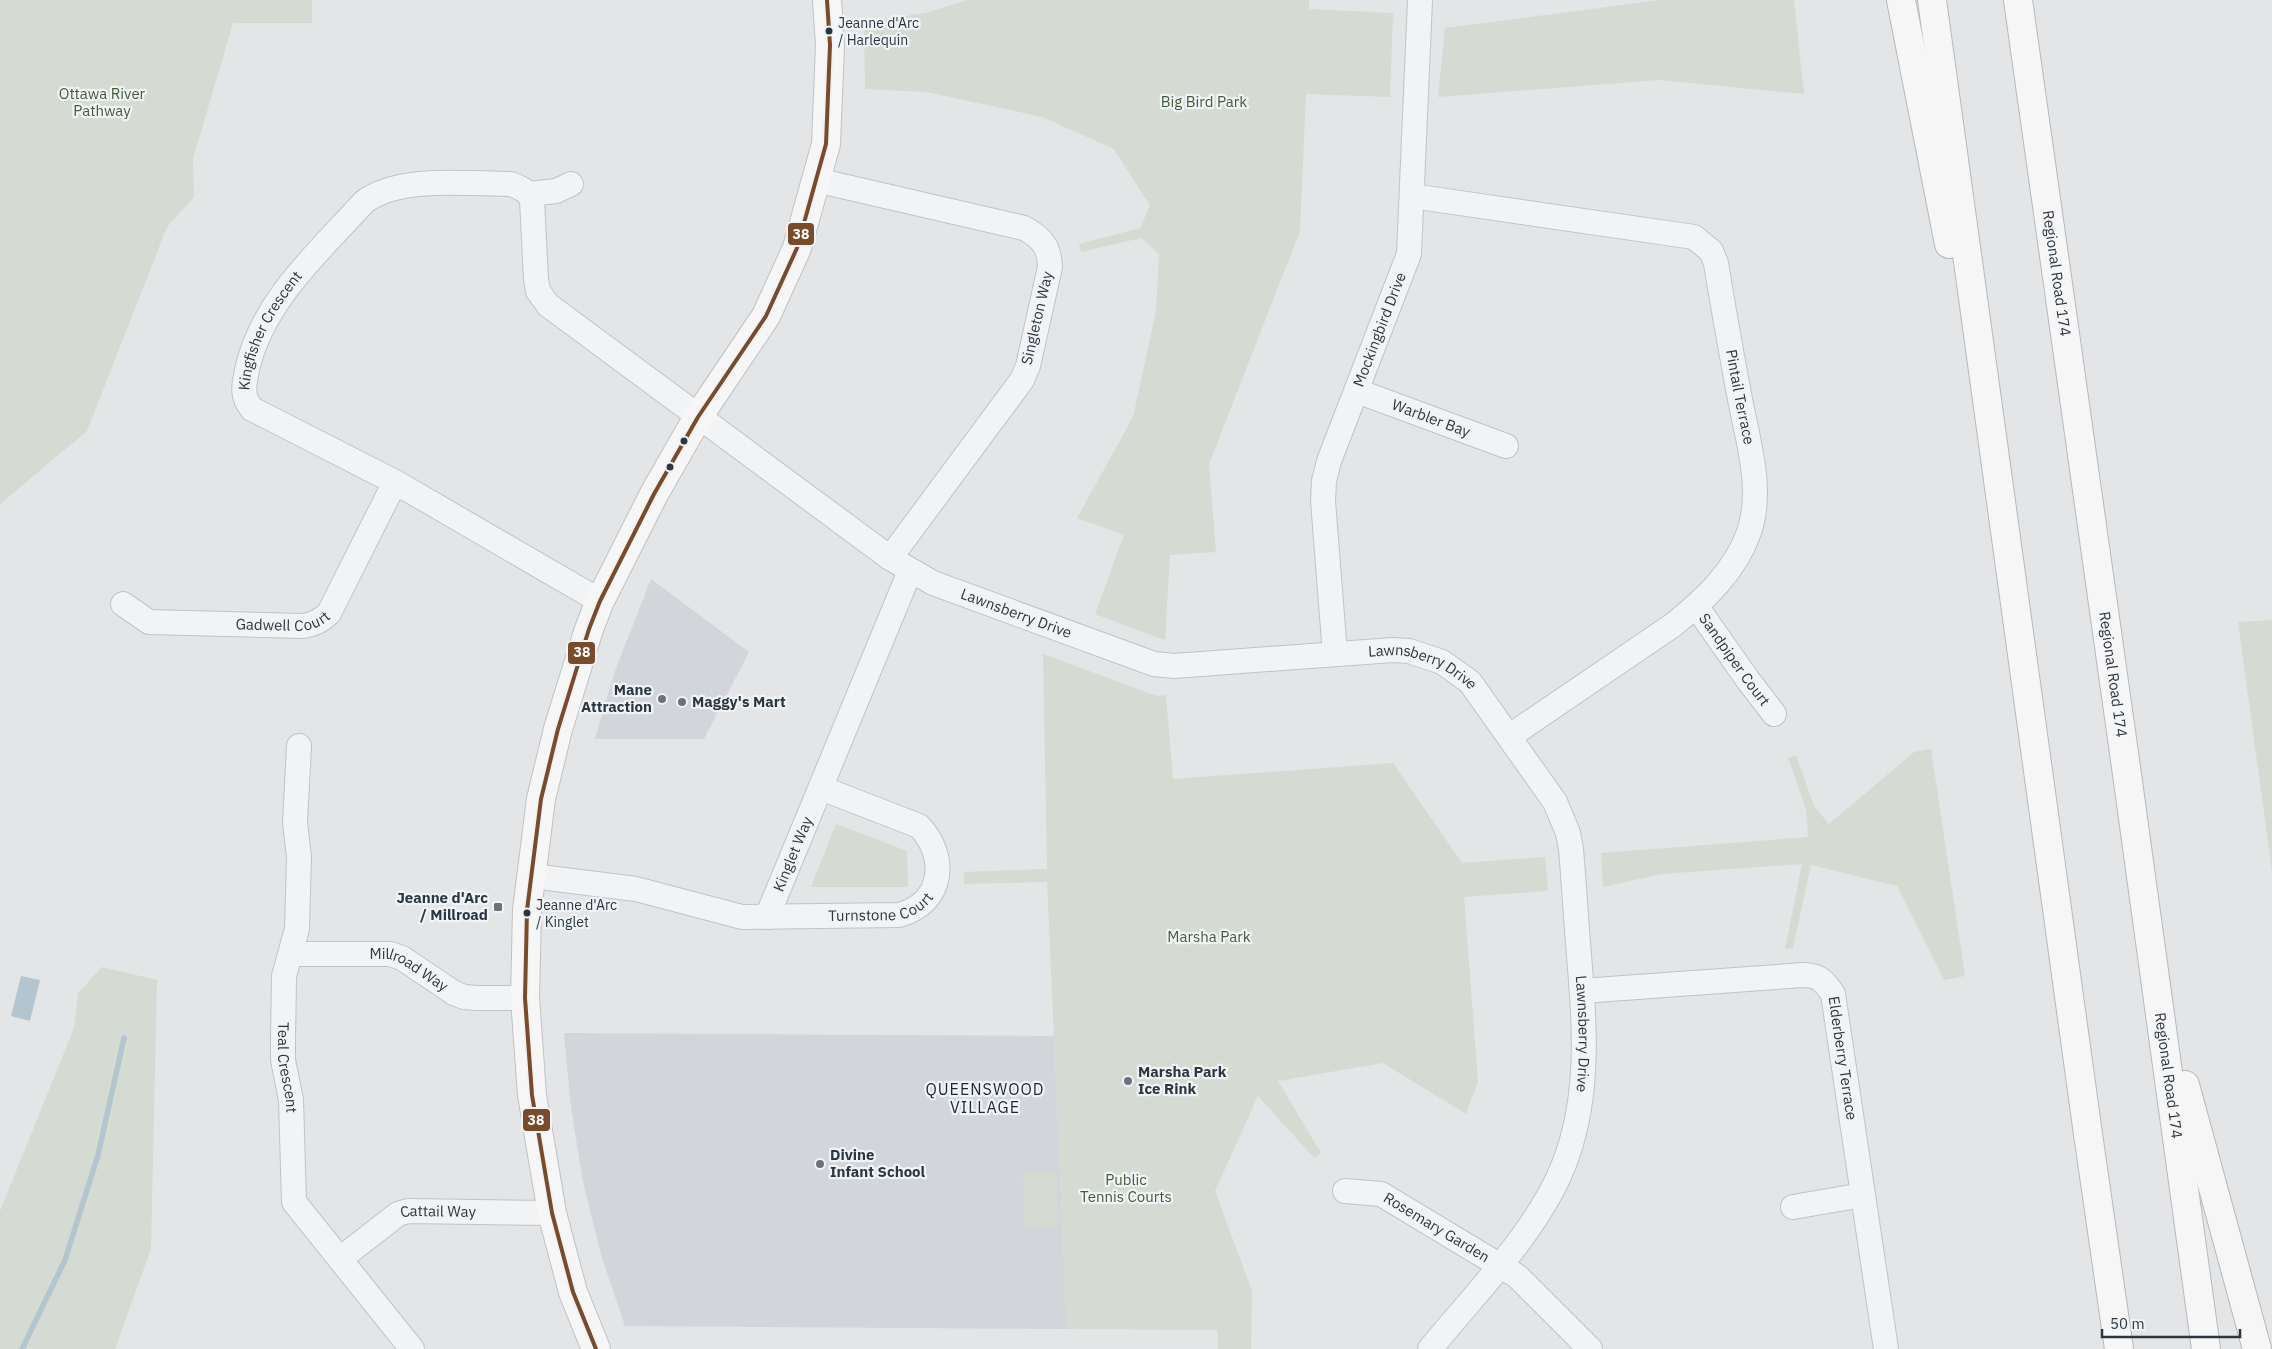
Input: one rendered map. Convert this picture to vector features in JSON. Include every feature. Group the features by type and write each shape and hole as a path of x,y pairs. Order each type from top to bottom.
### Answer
{"main road":[{"path":"596,1349 573,1292 552,1213 536,1127 524,998 527,910 542,799 558,729 589,629 600,601 654,494 698,417 766,316 796,248 826,144 830,45 827,0"},
{"path":"1901,0 2006,532"},
{"path":"1932,0 2083,1105 2119,1349"},
{"name":"Regional Road 174","path":"2018,0 2206,1349"},
{"path":"2125,760 2187,1095 2257,1349"}],"street":[{"name":"Mockingbird Drive","path":"1335,654 1323,501 1324,481 1329,461 1409,254 1420,0"},
{"name":"Singleton Way","path":"816,180 1024,228 1040,236 1049,256 1050,267 1031,351 1022,380 900,565"},
{"name":"Kingfisher Crescent","path":"529,194 511,184 412,185 387,189 375,194 364,202 280,297 258,334 251,354 243,394 252,409 395,482 600,601"},
{"path":"571,184 556,191 529,194 534,208 536,279 542,299 698,417"},
{"name":"Pintail Terrace","path":"1412,196 1694,237 1704,243 1711,251 1716,264 1753,471 1754,511 1749,532 1740,553 1715,588 1696,606 1672,625 1510,736"},
{"name":"Warbler Bay","path":"1356,390 1506,446"},
{"name":"Lawnsberry Drive","path":"698,417 900,565 933,583 1154,664 1174,666 1335,654 1409,651 1442,662 1470,682 1555,802 1568,832 1582,991 1584,1073 1576,1125 1569,1150 1559,1176 1541,1209 1499,1265 1430,1349"},
{"name":"Gadwell Court","path":"123,604 149,622 303,626 316,622 329,613 395,482"},
{"name":"Kinglet Way","path":"767,917 821,788 900,565"},
{"name":"Sandpiper Court","path":"1696,606 1774,714"},
{"name":"Teal Crescent","path":"299,746 294,823 298,857 297,929 284,976 283,1060 291,1100 294,1202 412,1349"},
{"name":"Turnstone Court","path":"767,917 899,915 914,911 924,904 932,893 938,877 936,853 929,836 919,826 821,788"},
{"path":"532,876 636,889 742,917 767,917"},
{"name":"Millroad Way","path":"290,954 390,954 402,958 454,994 464,997 524,998"},
{"name":"Elderberry Terrace","path":"1582,991 1803,975 1813,975 1822,979 1833,994 1886,1349"},
{"name":"Rosemary Garden","path":"1345,1191 1381,1194 1517,1276 1590,1349"},
{"path":"1793,1207 1863,1195"},
{"name":"Cattail Way","path":"340,1259 398,1214 408,1211 552,1213"}],"shaded area":[{"path":"651,579 749,652 704,739 595,739 615,671"},
{"name":"Divine Infant School","path":"564,1033 1054,1036 1067,1329 625,1326 601,1255 583,1182 571,1108"}],"green space":[{"name":"Ottawa River Pathway","path":"0,0 312,0 312,23 233,23 193,159 194,197 167,227 87,431 0,504"},
{"name":"Big Bird Park","path":"967,0 1309,0 1309,9 1393,13 1390,97 1306,94 1300,231 1209,464 1216,552 1170,555 1165,640 1095,614 1124,535 1077,518 1133,417 1156,311 1159,254 1141,238 1081,252 1079,244 1140,228 1150,206 1114,149 1042,117 927,92 865,89 864,22 926,13"},
{"path":"1661,0 1794,0 1804,94 1659,80 1438,97 1445,28"},
{"path":"2272,620 2272,871 2238,622"},
{"name":"Marsha Park","path":"1043,654 1157,696 1166,695 1173,779 1393,763 1462,863 1545,857 1548,891 1464,897 1478,1081 1466,1114 1383,1063 1278,1081 1321,1153 1314,1158 1258,1096 1215,1191 1252,1291 1251,1349 1218,1349 1217,1330 1067,1329 1047,882 964,884 964,872 1047,869"},
{"path":"1931,749 1965,976 1944,980 1897,886 1811,865 1793,948 1785,949 1802,864 1661,874 1603,887 1601,853 1808,837 1806,809 1788,758 1796,755 1814,806 1829,824 1914,752"},
{"path":"836,824 907,851 908,887 811,887"},
{"path":"102,967 157,980 151,1249 115,1349 0,1349 0,1211 74,1028 78,993"},
{"path":"1023,1172 1057,1172 1058,1228 1024,1229"}],"water":[{"path":"21,976 40,980 30,1021 11,1016"}],"waterway":[{"path":"22,1349 65,1260 98,1155 124,1038"}],"transit line":[{"name":"38","path":"596,1349 573,1292 552,1213 532,1095 525,998 527,910 541,799 558,729 589,629 600,601 654,494 698,417 766,316 797,248 826,144 830,45 827,0"}],"place":[{"name":"Jeanne d'Arc / Harlequin","path":"829,31"},
{"name":"Mane Attraction","path":"662,699"},
{"name":"Maggy's Mart","path":"682,702"},
{"name":"Jeanne d'Arc / Millroad","path":"498,907"},
{"name":"Jeanne d'Arc / Kinglet","path":"527,913"},
{"name":"Marsha Park Ice Rink","path":"1128,1081"},
{"name":"Divine Infant School","path":"820,1164"}],"district":[{"name":"QUEENSWOOD VILLAGE","path":"985,1098"}],"park label":[{"name":"Public Tennis Courts","path":"1126,1188"}]}
